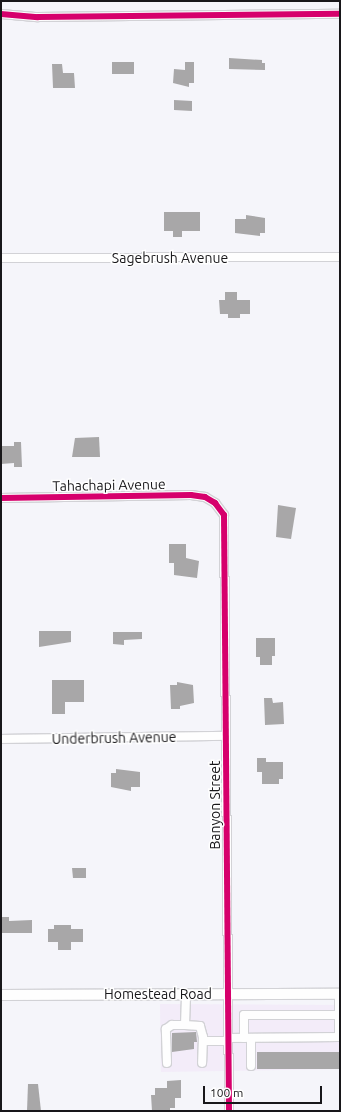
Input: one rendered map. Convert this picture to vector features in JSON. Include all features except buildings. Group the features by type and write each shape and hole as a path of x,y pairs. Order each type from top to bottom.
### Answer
{"main road":[{"name":"Homestead Road","path":"1,995 340,994"}],"street":[{"path":"1,14 38,17 340,14"},
{"name":"Sagebrush Avenue","path":"1,258 340,257"},
{"name":"Tahachapi Avenue","path":"1,498 191,495 205,497 215,503"},
{"name":"Banyon Street","path":"215,503 224,515 226,530 227,994 229,1111"},
{"name":"Underbrush Avenue","path":"1,739 226,736"},
{"path":"185,1025 186,994"},
{"path":"203,1041 248,1038 339,1037 340,994"},
{"path":"251,1066 244,1015 339,1015"},
{"path":"167,1063 166,1029 172,1025 200,1026 203,1041 202,1063"}],"shaded area":[{"path":"160,1004 340,1005 340,1069 161,1072"}],"cycle path":[{"path":"1,14 38,17 340,14"},
{"path":"1,498 191,495 205,497 215,503 224,515 229,1111"}]}
